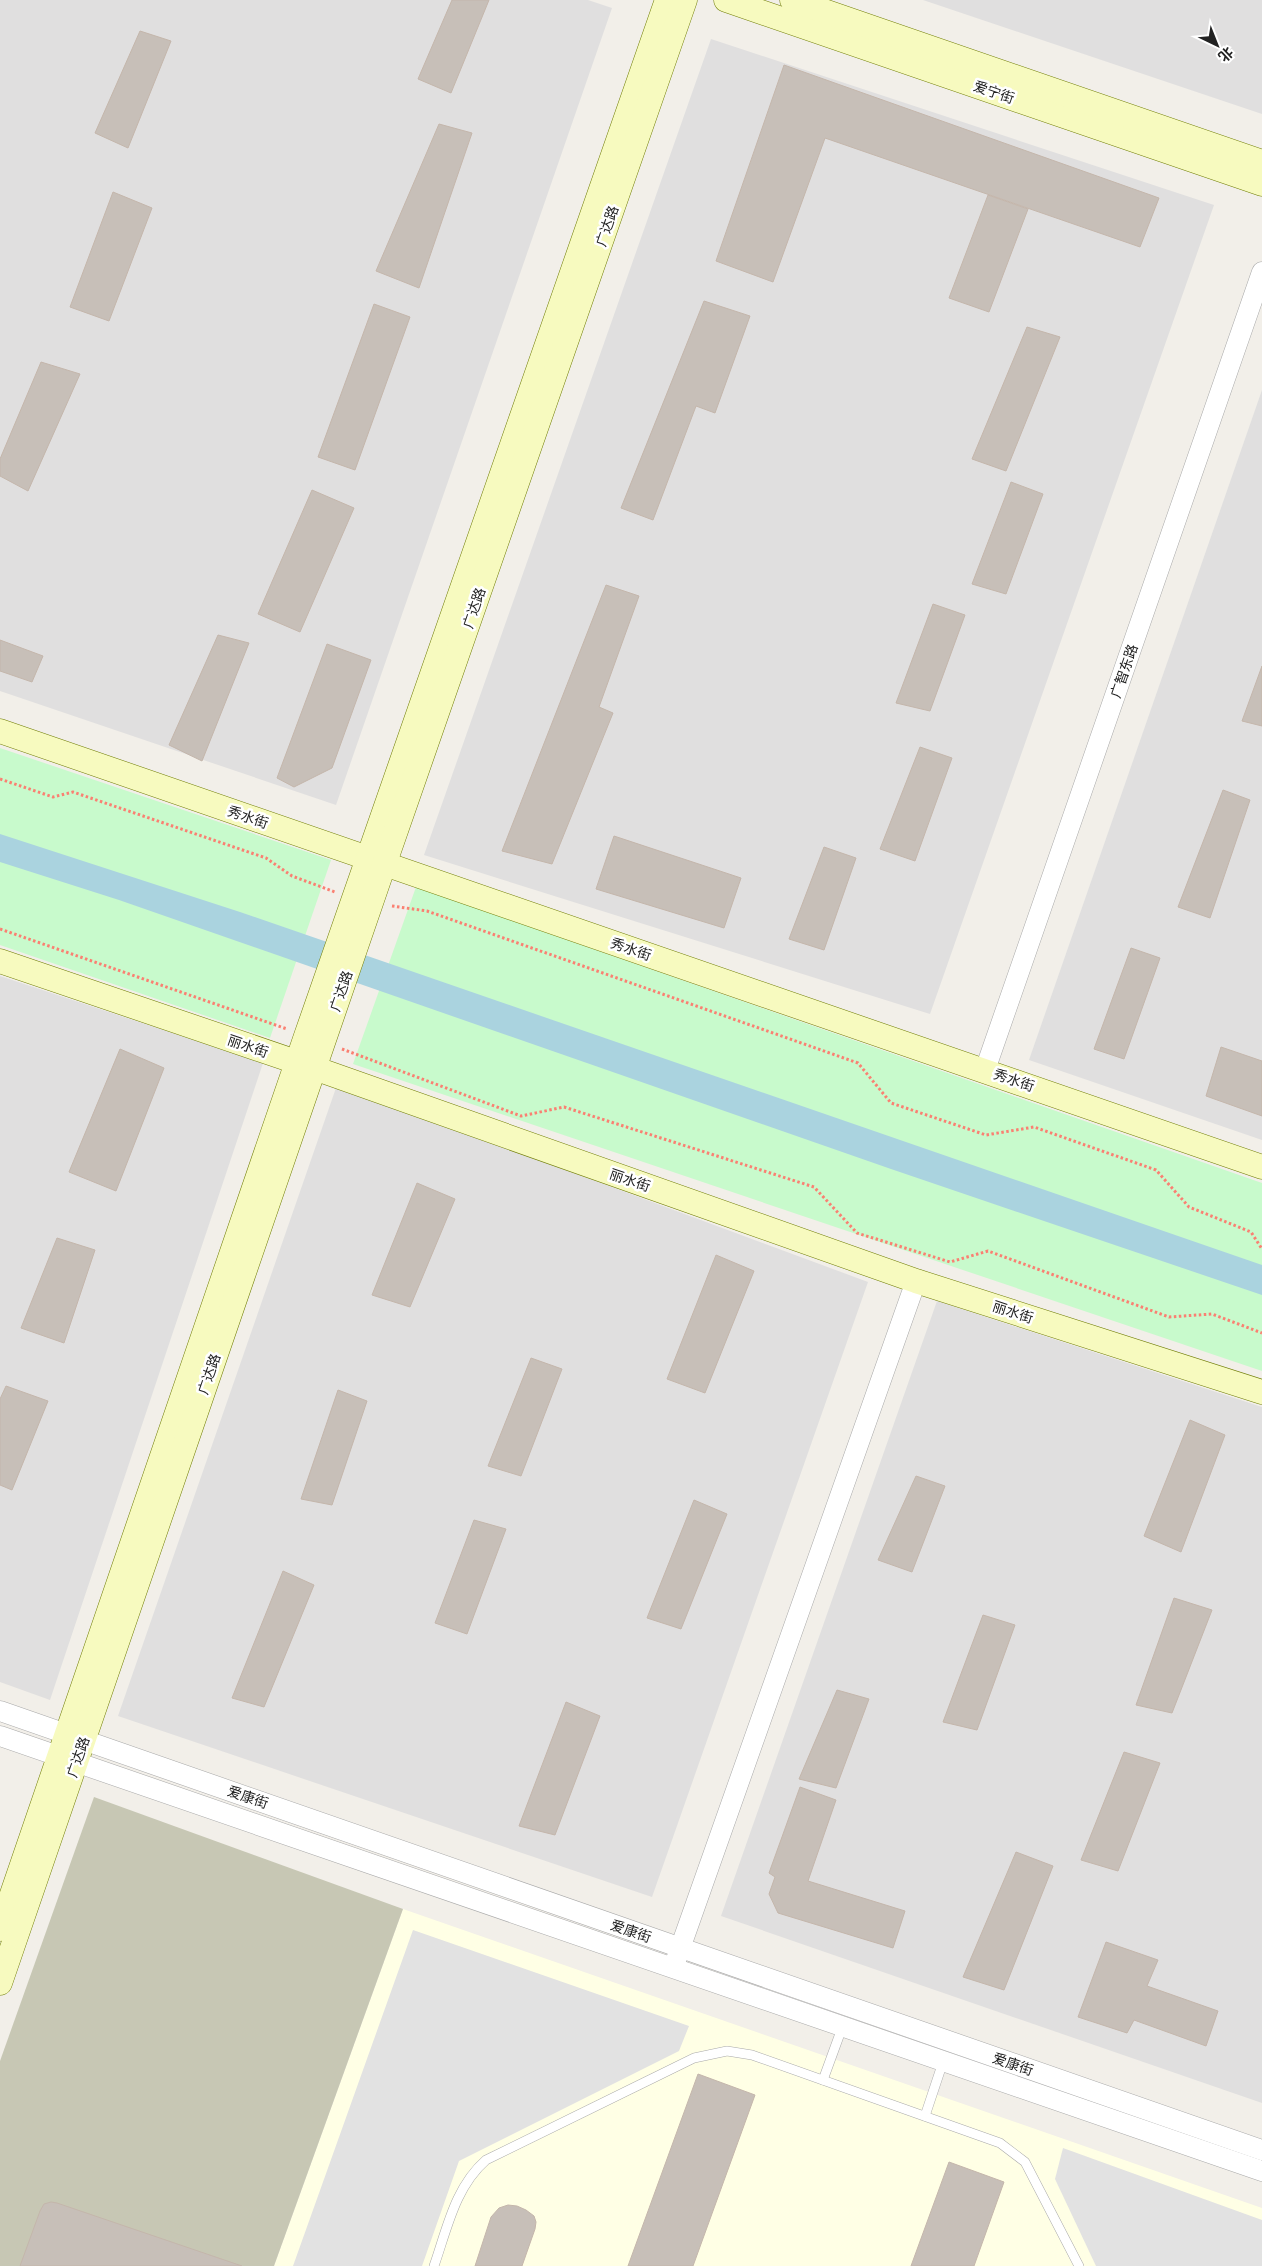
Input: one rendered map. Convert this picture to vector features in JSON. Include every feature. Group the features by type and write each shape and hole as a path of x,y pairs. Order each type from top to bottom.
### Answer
{"main road":[{"name":"广达路","path":"0,1983 68,1760 376,862 667,0"},
{"name":"广达路","path":"376,862 685,0"},
{"name":"爱宁街","path":"726,0 1262,184"},
{"name":"爱宁街","path":"792,0 1262,162"},
{"name":"秀水街","path":"0,731 376,862 986,1070 1262,1167"},
{"name":"丽水街","path":"0,961 306,1066 916,1281 1262,1392"},
{"name":"广达路","path":"0,1929 68,1760"}],"street":[{"name":"广智东路","path":"986,1070 1262,272"},
{"path":"677,1958 916,1281"},
{"name":"爱康街","path":"0,1711 76,1737 677,1958 842,2028 1262,2171"},
{"name":"爱康街","path":"0,1736 68,1760 1262,2150"}],"lane":[{"path":"823,2080 842,2028"},
{"path":"434,2266 457,2199 469,2178 486,2160 694,2058 716,2052 736,2051 1000,2143 1019,2155 1025,2162 1040,2187 1079,2266"},
{"path":"925,2116 943,2062"}],"path":[{"path":"0,779 53,797 74,792 266,858 292,876 363,900 427,911 858,1063 891,1103 901,1107 986,1135 1034,1127 1156,1170 1189,1208 1251,1232 1262,1249"},
{"path":"0,929 315,1039 521,1116 564,1107 814,1187 857,1233 950,1262 988,1251 1169,1317 1212,1314 1262,1333"}],"shaded area":[{"path":"0,0 588,0 612,8 336,805 0,691"},
{"path":"923,0 1262,0 1262,114"},
{"path":"711,39 1214,205 930,1014 424,855"},
{"path":"1262,390 1262,1140 1029,1060"},
{"path":"0,976 263,1063 50,1700 0,1682"},
{"path":"337,1085 868,1282 652,1897 118,1716"},
{"path":"937,1301 1262,1407 1262,2103 721,1916"},
{"path":"94,1797 403,1909 274,2266 0,2266 0,2061"},
{"path":"403,1909 1262,2208 1262,2266 274,2266"},
{"path":"413,1930 689,2026 679,2051 459,2161 422,2266 293,2266"},
{"path":"1063,2148 1262,2220 1262,2266 1096,2266 1055,2179"}],"green space":[{"path":"0,748 331,860 270,1038 0,945"},
{"path":"416,887 1262,1183 1262,1371 353,1064"}],"water":[{"path":"0,834 240,912 1262,1265 1262,1295 891,1169 119,900 0,862"}],"building":[{"path":"452,0 489,0 451,93 418,79"},
{"path":"140,31 171,41 128,148 95,133"},
{"path":"784,65 1159,198 1140,247 825,138 773,282 716,261"},
{"path":"439,124 472,133 419,288 376,271"},
{"path":"113,192 152,208 109,321 70,307"},
{"path":"988,195 1028,209 989,312 949,298"},
{"path":"704,301 750,316 715,413 696,406 653,520 621,508"},
{"path":"374,304 410,317 355,470 318,457"},
{"path":"1027,327 1060,337 1006,471 972,459"},
{"path":"41,362 80,374 28,491 0,476 0,459"},
{"path":"1011,482 1043,494 1006,594 972,584"},
{"path":"312,490 354,508 300,632 258,614"},
{"path":"606,585 639,596 599,707 613,713 552,864 502,851"},
{"path":"933,604 965,615 930,711 896,703"},
{"path":"218,635 249,643 202,761 169,745"},
{"path":"0,640 43,656 32,682 0,671"},
{"path":"327,644 371,660 332,768 294,787 277,778"},
{"path":"1262,666 1262,726 1242,721"},
{"path":"920,747 952,758 915,861 880,849"},
{"path":"1223,790 1250,800 1210,918 1178,907"},
{"path":"614,836 741,878 724,928 596,889"},
{"path":"824,847 856,858 824,950 789,939"},
{"path":"1131,948 1160,958 1124,1059 1094,1049"},
{"path":"1221,1047 1262,1061 1262,1116 1206,1096"},
{"path":"120,1049 164,1068 116,1191 69,1172"},
{"path":"417,1183 455,1199 410,1307 372,1295"},
{"path":"57,1238 95,1250 64,1343 21,1328"},
{"path":"716,1255 754,1271 705,1393 667,1379"},
{"path":"531,1358 562,1369 521,1476 488,1466"},
{"path":"6,1386 48,1401 12,1490 0,1485 0,1399"},
{"path":"338,1390 367,1401 332,1505 301,1499"},
{"path":"1190,1420 1225,1435 1181,1552 1144,1536"},
{"path":"916,1476 945,1486 912,1572 878,1560"},
{"path":"694,1500 727,1514 681,1629 647,1618"},
{"path":"474,1520 506,1529 467,1634 435,1623"},
{"path":"283,1571 314,1585 264,1707 232,1698"},
{"path":"1174,1598 1212,1610 1172,1713 1136,1705"},
{"path":"983,1615 1015,1625 977,1730 943,1722"},
{"path":"837,1690 869,1699 836,1788 799,1779"},
{"path":"566,1702 600,1716 555,1835 519,1826"},
{"path":"1124,1752 1160,1763 1118,1871 1081,1860"},
{"path":"800,1787 836,1800 808,1881 905,1911 893,1948 778,1913 769,1894 775,1877 769,1873"},
{"path":"1016,1852 1053,1866 1004,1990 963,1977"},
{"path":"1106,1942 1158,1960 1147,1986 1218,2011 1206,2046 1134,2020 1127,2033 1078,2017"},
{"path":"698,2074 755,2095 693,2266 628,2266"},
{"path":"949,2162 1004,2182 974,2266 911,2266"},
{"path":"51,2202 242,2266 20,2266 40,2211 44,2204"},
{"path":"508,2205 526,2210 534,2216 536,2222 522,2266 475,2266 491,2217 499,2208"}]}
